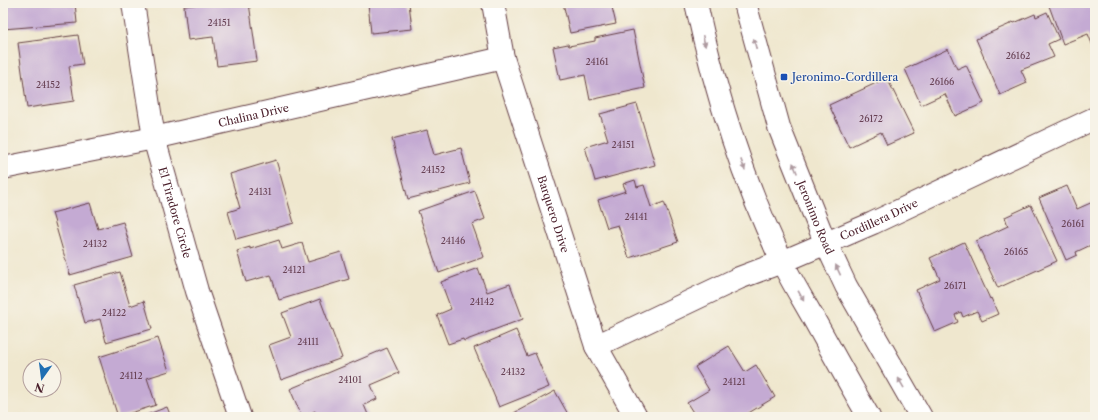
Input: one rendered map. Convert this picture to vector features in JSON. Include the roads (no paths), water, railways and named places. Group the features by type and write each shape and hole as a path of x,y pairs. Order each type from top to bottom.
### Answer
{"street":[{"name":"El Tiradore Circle","path":"133,3 154,138 197,291 240,417"},
{"name":"Barquero Drive","path":"493,3 503,58 596,346 636,417"},
{"path":"696,3 705,45 717,89 732,137 760,212 782,262 868,417"},
{"name":"Jeronimo Road","path":"745,3 779,127 825,243 846,286 920,417"},
{"name":"Chalina Drive","path":"3,168 154,138 503,58"},
{"name":"Cordillera Drive","path":"596,346 739,278 782,262 873,223 1095,118"}],"place":[{"name":"Jeronimo-Cordillera","path":"784,77"}]}
